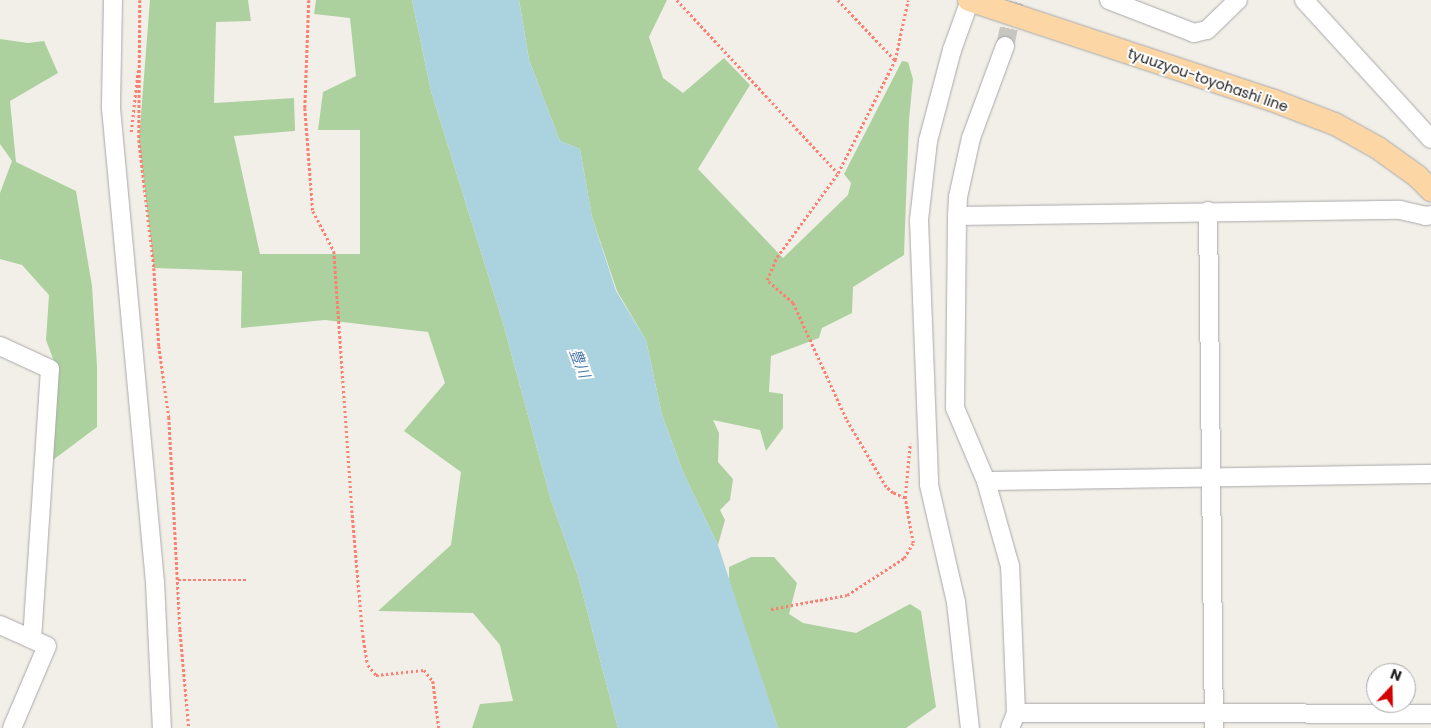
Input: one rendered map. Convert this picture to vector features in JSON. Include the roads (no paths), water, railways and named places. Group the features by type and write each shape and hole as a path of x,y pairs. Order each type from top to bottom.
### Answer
{"main road":[{"name":"tyuuzyou-toyohashi line","path":"970,0 1272,100 1335,124 1378,148 1417,176 1431,190"}],"street":[{"path":"113,0 111,108 154,582 162,728"},
{"path":"970,0 952,50 928,141 920,220 924,386 929,485 956,602 970,728"},
{"path":"1109,0 1194,33 1207,30 1238,0"},
{"path":"1304,0 1431,139"},
{"path":"1005,46 971,138 958,197 955,408 986,481 1010,566 1013,720 1214,721 1431,714"},
{"path":"957,216 1208,211 1400,210 1425,216 1431,215"},
{"path":"1208,211 1214,721"},
{"path":"0,346 50,369 32,639"},
{"path":"986,481 1431,474"},
{"path":"0,625 47,646 12,728"}],"water":[{"name":"豊川","path":"412,0 519,0 529,60 560,141 580,149 592,217 616,291 646,340 662,415 683,472 718,545 778,728 618,728 578,576 551,500 503,323 431,91"}],"tunnel":[{"path":"1005,46 1015,0"}]}
